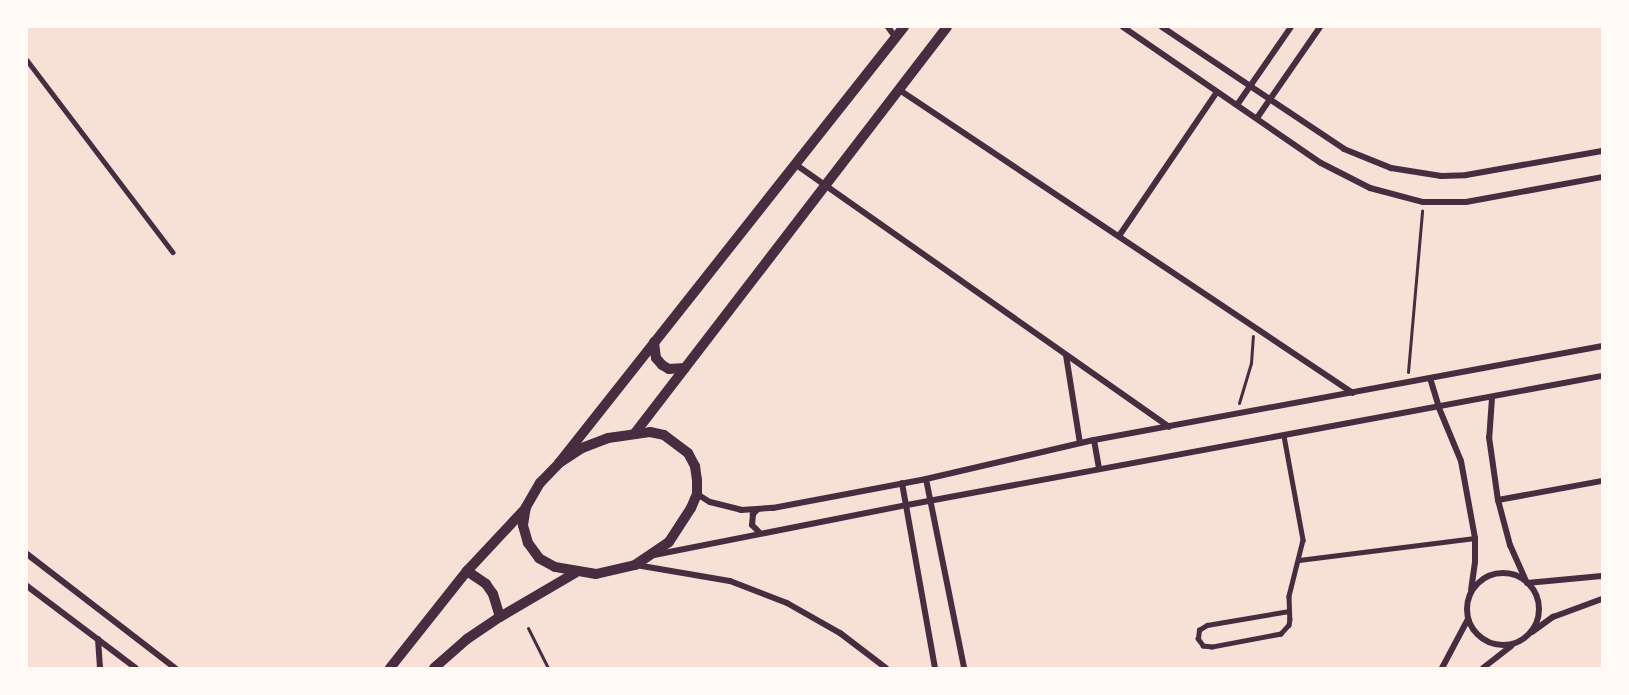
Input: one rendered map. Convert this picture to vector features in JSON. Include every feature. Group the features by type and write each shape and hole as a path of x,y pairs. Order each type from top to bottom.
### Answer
{"street":[{"path":"888,27 896,38"},
{"path":"390,668 466,571 526,507 540,483 559,463 904,27"},
{"path":"635,433 947,27"},
{"path":"1123,27 1345,177 1370,188 1423,202 1487,200 1602,177"},
{"path":"1162,27 1344,150 1391,168 1416,173 1466,175 1602,151"},
{"path":"1237,105 1291,27"},
{"path":"1257,118 1320,27"},
{"path":"898,89 1353,393"},
{"path":"1119,236 1217,92"},
{"path":"795,165 1169,427"},
{"path":"654,342 656,358 662,365 669,369 686,368"},
{"path":"697,494 725,507 757,510 926,479 1094,440 1602,346"},
{"path":"1066,355 1080,443"},
{"path":"653,555 907,505 1602,376"},
{"path":"1430,378 1439,408 1461,461 1475,538 1475,562 1467,610 1468,619 1478,634 1494,644 1506,645 1518,642"},
{"path":"1492,398 1489,437 1498,500 1510,545 1534,593 1538,615 1527,635"},
{"path":"526,507 523,525 528,543 539,558 555,567 575,573 596,574 635,565 653,555 681,526 697,494 694,466 688,453 677,442 664,435 635,433 608,438 582,448 559,463"},
{"path":"1094,440 1099,469"},
{"path":"926,479 964,668"},
{"path":"1498,500 1602,481"},
{"path":"902,483 935,668"},
{"path":"757,510 753,514 752,525 760,533"},
{"path":"27,554 175,668"},
{"path":"635,565 730,581 787,603 840,633 886,668"},
{"path":"466,571 486,584 496,599 500,617"},
{"path":"434,668 466,639 575,573"},
{"path":"1470,593 1476,585 1495,574 1517,576 1527,583 1602,576"},
{"path":"27,586 136,668"},
{"path":"1483,668 1496,656 1553,617 1602,599"},
{"path":"1442,668 1468,619"},
{"path":"98,639 100,668"}],"lane":[{"path":"27,60 173,252"},
{"path":"1284,436 1303,540 1292,578 1289,625 1281,634 1208,647 1198,639 1199,630 1207,625 1289,610"},
{"path":"1299,560 1475,538"}],"path":[{"path":"1407,382 1423,202"},
{"path":"1233,415 1251,363 1252,326"},
{"path":"528,628 548,668"}]}
